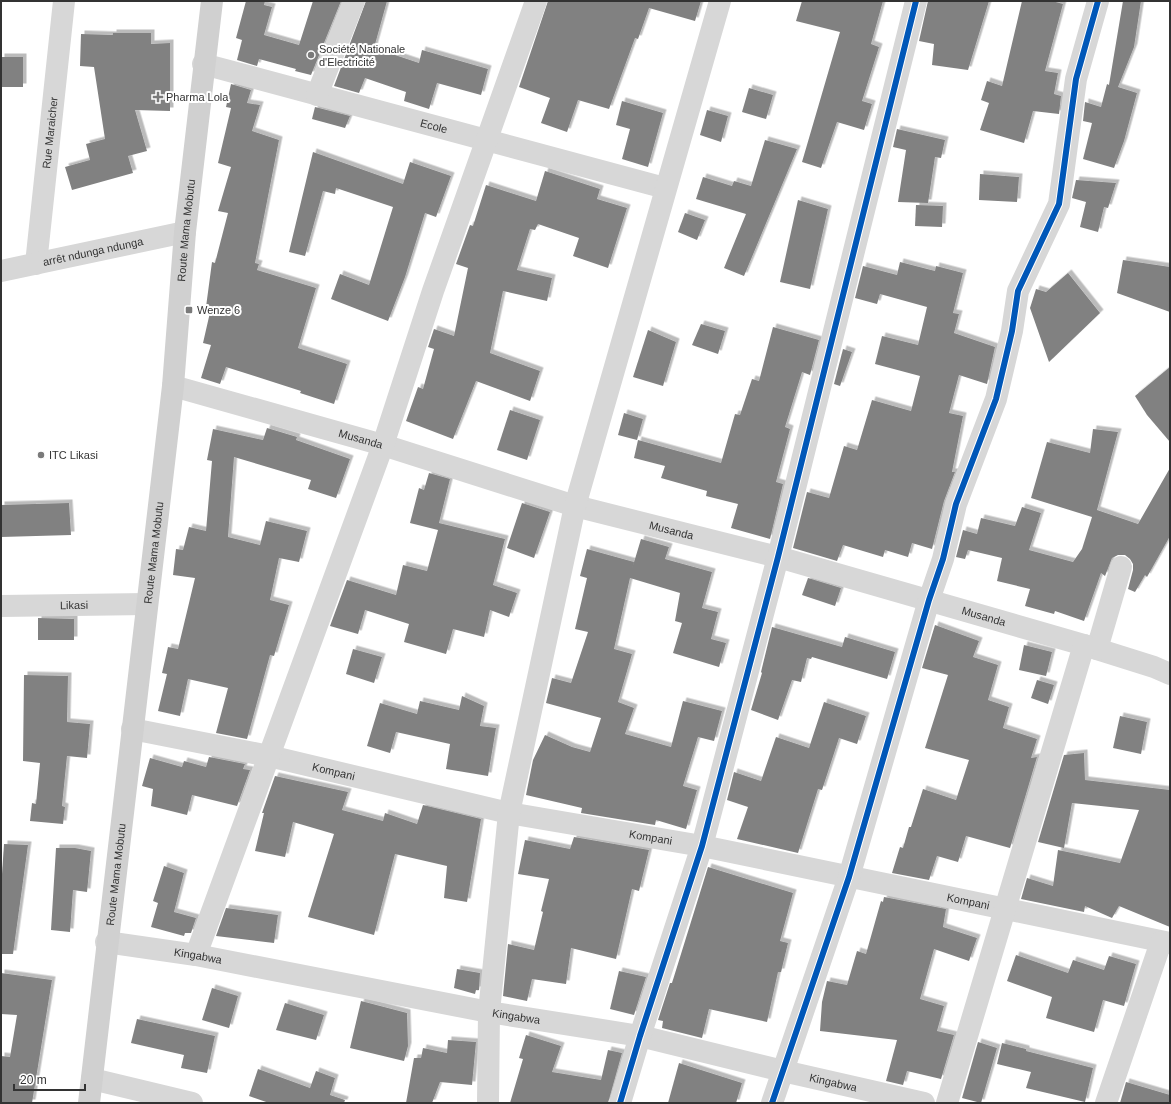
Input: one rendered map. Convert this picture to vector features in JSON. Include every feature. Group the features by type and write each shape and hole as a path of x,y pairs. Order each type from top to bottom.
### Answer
{"street":[{"name":"Rue Maraicher","path":"36,264 64,1"},
{"name":"Route Mama Mobutu","path":"89,1103 106,942 173,386 185,232 203,64 212,1"},
{"path":"317,94 354,1"},
{"path":"196,955 383,445 433,291 536,1"},
{"path":"488,1103 489,1012 509,813 575,506 665,188 720,1"},
{"path":"620,1103 640,1036 702,846 778,557 916,1"},
{"path":"772,1103 849,877 929,600 943,559 956,504 996,399 1012,331 1018,291 1059,204 1076,79 1098,1"},
{"name":"Ecole","path":"203,64 665,188"},
{"name":"arrêt ndunga ndunga","path":"1,271 185,232"},
{"name":"Musanda","path":"173,386 383,445 575,506 778,557 929,600 1090,647 1154,667 1170,674"},
{"path":"947,1103 1005,910 1090,647 1121,566"},
{"name":"Likasi","path":"1,606 147,604"},
{"name":"Kompani","path":"132,729 269,756 509,813 702,846 1165,943"},
{"name":"Kingabwa","path":"106,942 196,955 489,1012 640,1036 782,1071 924,1103"},
{"path":"1106,1103 1165,943"},
{"path":"92,1079 192,1103"}],"building":[{"path":"246,1 265,1 264,5 272,7 264,35 299,45 313,1 341,1 311,75 295,71 296,69 259,59 257,66 237,60 242,40 236,38"},
{"path":"366,1 387,1 374,48 419,63 422,50 488,69 481,95 437,83 429,109 404,101 406,92 365,78 359,93 334,86"},
{"path":"548,1 701,1 695,21 649,8 638,39 635,38 609,109 578,100 567,132 541,123 550,98 519,87"},
{"path":"802,1 883,1 871,44 879,47 862,101 872,104 864,130 837,122 821,168 802,162 840,32 796,21"},
{"path":"928,1 989,1 968,70 932,65 934,44 919,41"},
{"path":"1022,1 1052,1 1063,4 1045,71 1058,73 1054,94 1061,96 1059,114 1033,111 1024,143 980,130 989,103 981,100 987,81 1002,86"},
{"path":"1123,1 1141,1 1134,47 1118,87 1137,93 1124,141 1114,168 1083,159 1092,123 1083,121 1085,102 1101,107 1107,84 1109,85"},
{"path":"113,33 151,33 151,44 170,43 170,111 135,110 147,151 128,156 133,173 72,190 65,167 90,160 86,144 105,139 94,67 80,66 81,34 113,35"},
{"path":"1,57 23,57 23,87 1,87"},
{"path":"231,84 251,90 247,103 260,105 252,131 279,140 255,263 259,264 257,270 316,288 298,348 347,364 334,404 300,393 301,391 226,367 220,384 201,378 211,345 203,343 211,308 206,307 212,262 215,263 228,213 218,211 231,167 218,163 231,108 226,107"},
{"path":"749,88 773,95 766,119 742,112"},
{"path":"622,101 663,113 648,167 622,159 630,129 616,125"},
{"path":"315,107 350,116 345,128 312,119"},
{"path":"707,110 728,116 721,142 700,135"},
{"path":"897,129 945,140 941,158 935,157 928,203 898,202 906,150 893,147"},
{"path":"765,140 797,149 744,276 724,268 746,214 696,199 703,177 732,186 734,181 751,186"},
{"path":"313,152 403,184 410,162 451,176 436,217 425,213 405,277 388,321 331,299 340,274 369,285 393,207 336,188 335,194 323,191 305,256 289,252"},
{"path":"545,171 600,189 597,199 627,208 608,268 573,256 579,238 538,224 535,230 530,229 517,270 552,278 547,301 503,291 490,353 540,371 530,401 476,381 453,439 406,421 418,387 423,389 434,349 428,347 434,329 454,336 468,268 456,264 470,225 473,226 486,185 536,201"},
{"path":"980,174 1019,177 1017,202 979,200"},
{"path":"1076,180 1116,183 1108,208 1104,207 1098,232 1080,227 1086,202 1072,198"},
{"path":"798,200 828,209 810,289 780,282"},
{"path":"916,205 943,206 942,227 915,226"},
{"path":"685,213 705,220 697,240 678,232"},
{"path":"1123,260 1170,267 1170,312 1117,293"},
{"path":"900,262 935,271 936,266 963,273 953,313 959,314 954,333 995,347 987,384 959,375 949,413 963,416 952,472 955,472 944,501 932,549 912,543 908,557 885,550 883,557 843,545 837,561 793,548 807,492 829,498 844,446 857,450 872,400 911,411 920,376 875,364 882,336 918,345 927,307 880,294 877,304 855,298 863,266 897,275"},
{"path":"1068,273 1100,313 1049,362 1030,308 1036,289 1046,292"},
{"path":"701,324 725,331 718,354 692,345"},
{"path":"773,327 819,340 810,375 802,372 785,427 790,429 776,482 783,484 770,539 731,528 738,504 706,496 707,491 661,478 665,466 634,458 638,440 721,463 735,414 740,415 752,379 759,381"},
{"path":"648,330 676,342 663,386 633,377"},
{"path":"843,349 852,352 840,386 834,384"},
{"path":"1170,367 1170,442 1147,415 1135,396"},
{"path":"510,410 540,420 527,460 497,450"},
{"path":"624,413 643,419 637,440 618,435"},
{"path":"267,428 297,437 296,440 350,459 336,498 308,489 311,480 234,457 228,537 260,545 266,521 307,531 299,562 279,558 270,600 289,605 274,656 270,655 247,739 216,733 228,688 188,679 180,716 158,711 167,674 162,673 168,647 178,649 195,578 173,575 176,549 183,550 189,527 206,531 212,461 207,460 213,429 263,440"},
{"path":"1093,429 1118,432 1097,510 1138,524 1170,468 1170,536 1147,577 1145,575 1135,592 1128,589 1133,570 1133,564 1130,559 1125,555 1118,555 1112,558 1105,576 1101,573 1084,621 1055,611 1054,614 1025,606 1030,589 997,581 1002,558 968,550 965,559 956,557 963,530 977,534 981,518 1015,526 1022,507 1041,513 1029,550 1073,562 1082,549 1092,517 1031,498 1047,442 1090,453"},
{"path":"429,473 450,479 439,523 505,539 493,585 517,593 509,617 490,610 484,637 453,629 446,654 404,642 409,624 365,610 358,634 330,626 347,580 396,595 403,565 427,571 438,530 410,523 419,488 424,490"},
{"path":"69,503 71,535 1,537 1,505"},
{"path":"522,503 550,512 534,558 507,548"},
{"path":"641,539 669,547 665,559 712,572 702,608 718,612 711,639 726,643 719,667 673,653 682,623 675,621 680,593 630,578 614,649 632,654 618,702 634,708 625,734 671,747 683,701 722,711 714,741 698,737 683,786 697,790 686,829 656,820 655,825 581,813 582,808 526,795 533,760 545,735 572,747 590,752 601,718 546,703 552,678 571,683 588,632 575,629 587,578 580,576 587,549 634,562 632,569"},
{"path":"808,578 841,588 835,606 802,595"},
{"path":"38,618 74,619 74,640 38,640"},
{"path":"935,625 979,641 973,657 998,665 988,700 1009,707 1003,728 1037,739 1031,758 1037,757 1010,848 966,836 958,862 937,856 929,880 892,873 900,847 903,848 923,789 956,800 969,760 925,748 948,675 922,668"},
{"path":"772,627 842,647 845,637 895,652 887,679 812,657 811,659 807,658 801,682 792,680 778,720 751,710 762,673"},
{"path":"1024,645 1052,652 1046,676 1019,670"},
{"path":"353,649 382,657 374,683 346,674"},
{"path":"24,675 68,676 67,722 90,724 87,758 67,756 62,806 65,807 63,824 30,821 32,803 36,804 40,763 23,761"},
{"path":"1037,680 1054,685 1048,704 1031,698"},
{"path":"462,696 484,706 480,726 496,728 488,776 446,769 450,744 396,732 390,753 367,746 380,703 417,714 420,701 459,710"},
{"path":"824,702 866,716 857,744 839,738 822,790 818,789 798,853 737,839 748,807 727,800 734,772 761,781 776,737 809,748"},
{"path":"1120,716 1147,722 1141,754 1113,748"},
{"path":"1084,753 1085,780 1170,790 1170,927 1119,906 1112,918 1085,906 1084,912 1021,899 1027,878 1053,886 1058,850 1120,863 1139,810 1072,803 1064,848 1038,842 1064,755"},
{"path":"209,757 245,764 243,769 250,770 237,806 192,795 187,815 151,806 153,789 142,786 150,758 182,767 184,761 206,767"},
{"path":"275,776 348,792 342,810 383,821 385,813 417,824 423,805 481,819 467,902 444,898 447,866 395,854 374,935 308,917 334,834 293,822 285,857 255,851 264,813 262,813"},
{"path":"574,837 649,850 639,891 632,889 616,959 571,948 566,984 532,979 527,1001 503,996 508,944 534,950 543,912 541,911 549,879 518,874 525,840 570,849"},
{"path":"4,844 28,845 13,954 1,954 1,889"},
{"path":"56,848 75,848 91,851 87,892 73,890 70,932 51,930"},
{"path":"164,866 184,873 174,912 196,918 191,933 185,933 184,936 151,927 158,903 153,901"},
{"path":"708,867 793,893 780,941 788,943 781,972 778,972 767,1022 709,1009 702,1038 662,1028 663,1021 658,1020 670,983 672,983"},
{"path":"884,897 946,909 943,927 977,938 969,961 934,949 920,999 944,1006 937,1031 954,1035 941,1079 907,1071 903,1085 886,1081 897,1040 820,1031 822,1002 827,981 847,985 857,951 866,954 881,901 883,902"},
{"path":"226,908 278,915 274,943 216,936"},
{"path":"1016,955 1068,973 1073,960 1104,970 1109,956 1136,964 1124,1006 1103,1000 1094,1032 1046,1018 1052,997 1007,981"},
{"path":"457,969 480,973 479,990 476,990 475,994 454,988"},
{"path":"619,971 646,977 634,1015 610,1009"},
{"path":"1,973 52,980 32,1103 1,1103 1,1056 10,1057 17,1015 1,1014"},
{"path":"212,988 238,996 229,1028 202,1020"},
{"path":"361,1001 407,1013 408,1046 404,1061 350,1048"},
{"path":"285,1003 324,1015 316,1040 276,1030"},
{"path":"137,1019 215,1036 207,1073 181,1068 184,1055 131,1043"},
{"path":"526,1035 561,1046 552,1072 601,1080 608,1050 622,1053 608,1103 510,1103 523,1059 519,1058"},
{"path":"448,1040 476,1042 472,1085 440,1082 432,1103 406,1103 414,1058 421,1058 423,1048 447,1053"},
{"path":"978,1042 997,1048 981,1103 962,1098"},
{"path":"1002,1043 1026,1049 1026,1051 1093,1068 1085,1102 1026,1088 1031,1072 997,1064"},
{"path":"679,1063 742,1083 736,1103 668,1103"},
{"path":"258,1069 310,1088 316,1071 335,1078 330,1095 345,1100 344,1103 269,1103 249,1096"},
{"path":"1126,1082 1170,1095 1170,1103 1120,1103"}],"cycle path":[{"path":"620,1103 640,1036 702,846 778,557 916,1"},
{"path":"772,1103 849,877 929,600 943,559 956,504 996,399 1012,331 1018,291 1059,204 1076,79 1098,1"}],"place":[{"name":"Société Nationale d'Electricité","path":"311,55"},
{"name":"Pharma Lola","path":"158,97"},
{"name":"Wenze 6","path":"189,310"},
{"name":"ITC Likasi","path":"41,455"}]}
